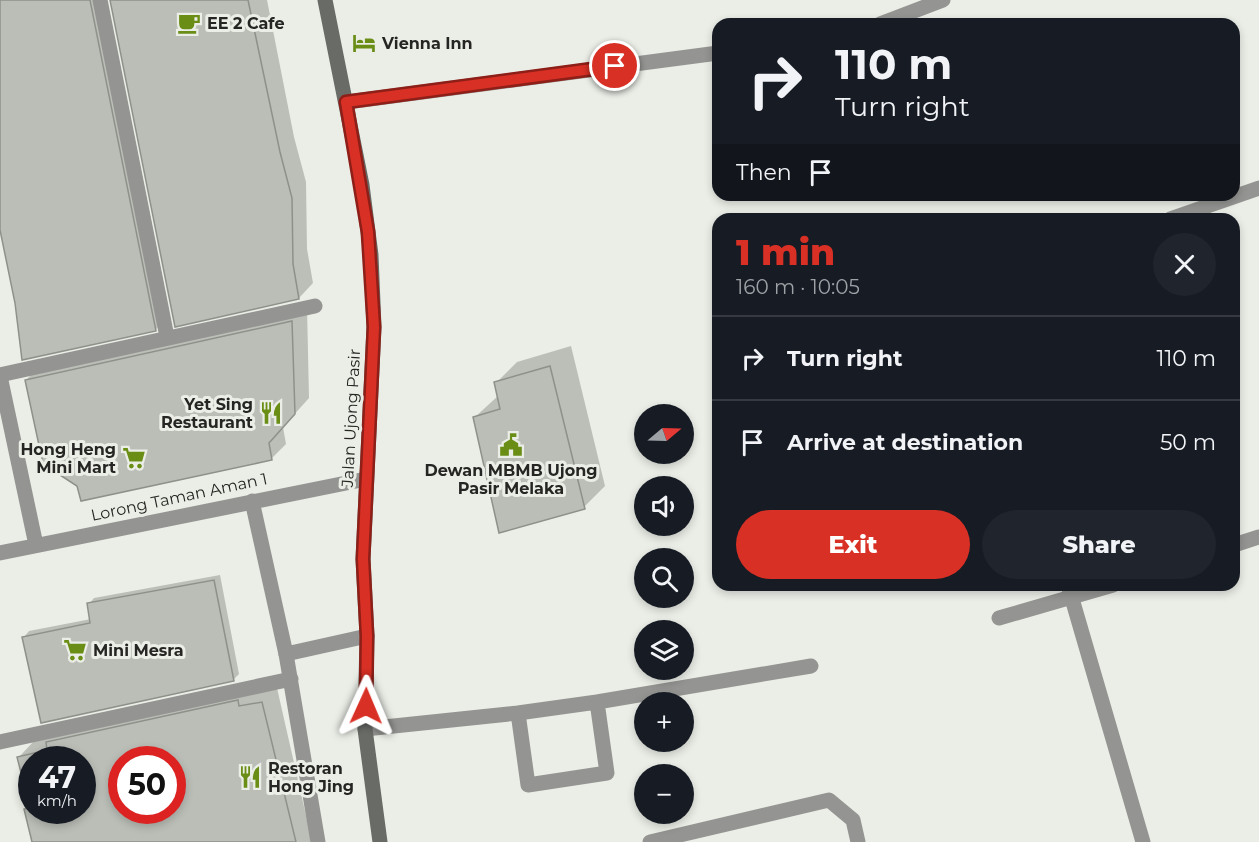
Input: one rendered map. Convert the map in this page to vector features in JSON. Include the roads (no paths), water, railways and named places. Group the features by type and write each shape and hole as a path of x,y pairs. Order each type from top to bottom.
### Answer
{"main road":[{"name":"Jalan Ujong Pasir","path":"325,0 362,185 371,255 374,327 363,559 367,636 365,729 380,842"}],"street":[{"path":"100,0 167,338"},
{"path":"896,18 943,0"},
{"path":"346,102 712,54"},
{"path":"1240,195 1259,188"},
{"path":"1187,213 1222,201"},
{"path":"36,545 0,375 315,306"},
{"name":"Lorong Taman Aman 1","path":"0,553 366,479"},
{"path":"252,501 286,654 318,842"},
{"path":"1240,543 1259,537"},
{"path":"999,618 1070,592 1143,842"},
{"path":"286,654 367,636"},
{"path":"365,729 597,702 811,666"},
{"path":"0,742 291,680"},
{"path":"518,713 528,785 607,773 597,702"},
{"path":"650,842 829,800 853,820 858,842"}],"place":[{"name":"EE 2 Cafe","path":"189,23"},
{"name":"Vienna Inn","path":"364,43"},
{"name":"Yet Sing Restaurant","path":"271,413"},
{"name":"Dewan MBMB Ujong Pasir Melaka","path":"511,445"},
{"name":"Hong Heng Mini Mart","path":"134,458"},
{"name":"Mini Mesra","path":"75,650"},
{"name":"Restoran Hong Jing","path":"250,777"}]}
